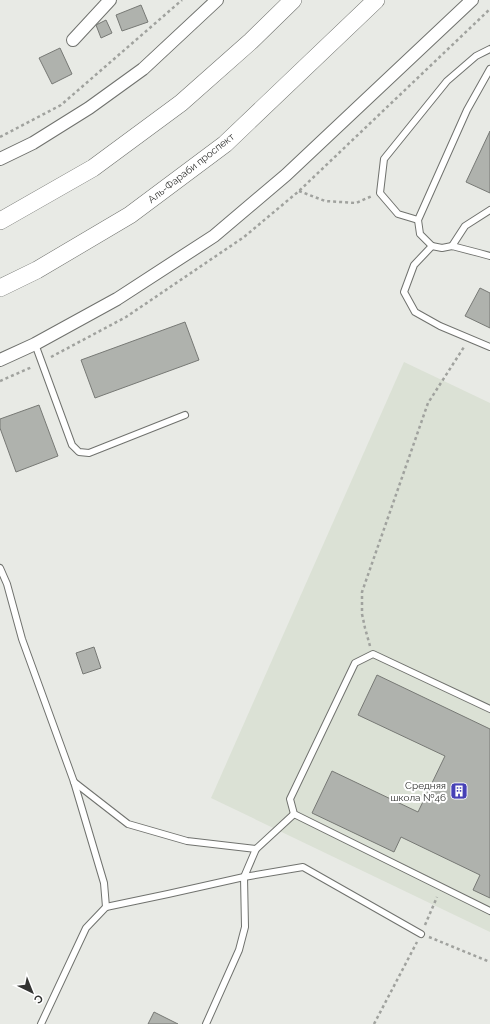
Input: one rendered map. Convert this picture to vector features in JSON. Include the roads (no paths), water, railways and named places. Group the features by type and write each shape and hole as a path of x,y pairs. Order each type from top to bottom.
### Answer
{"street":[{"path":"73,40 110,0"},
{"path":"0,159 33,143 90,108 143,69 218,0"},
{"path":"0,220 93,168 181,103 251,41 293,0"},
{"name":"Аль-Фараби проспект","path":"0,288 37,270 130,215 225,144 376,0"},
{"path":"0,360 35,344 117,299 214,236 286,175 472,0"}],"lane":[{"path":"418,220 398,214 380,193 384,159 446,81 476,56 490,49"},
{"path":"490,69 467,110 418,220 420,234 432,246 442,248 452,246 480,252 490,256"},
{"path":"452,246 465,226 490,210"},
{"path":"432,246 414,265 404,292 415,312 440,326 490,347"},
{"path":"35,344 72,445 79,452 89,453 185,415"},
{"path":"0,568 7,584 22,640 74,782 104,882 106,907"},
{"path":"490,709 373,654 355,663 290,799 294,814 490,911"},
{"path":"74,782 128,824 187,840 256,849"},
{"path":"206,1024 239,950 245,927 244,876 256,849 294,814"},
{"path":"41,1024 86,928 106,907 244,876 303,867 421,934"}],"place":[{"name":"Средняя школа №46","path":"459,791"}]}
